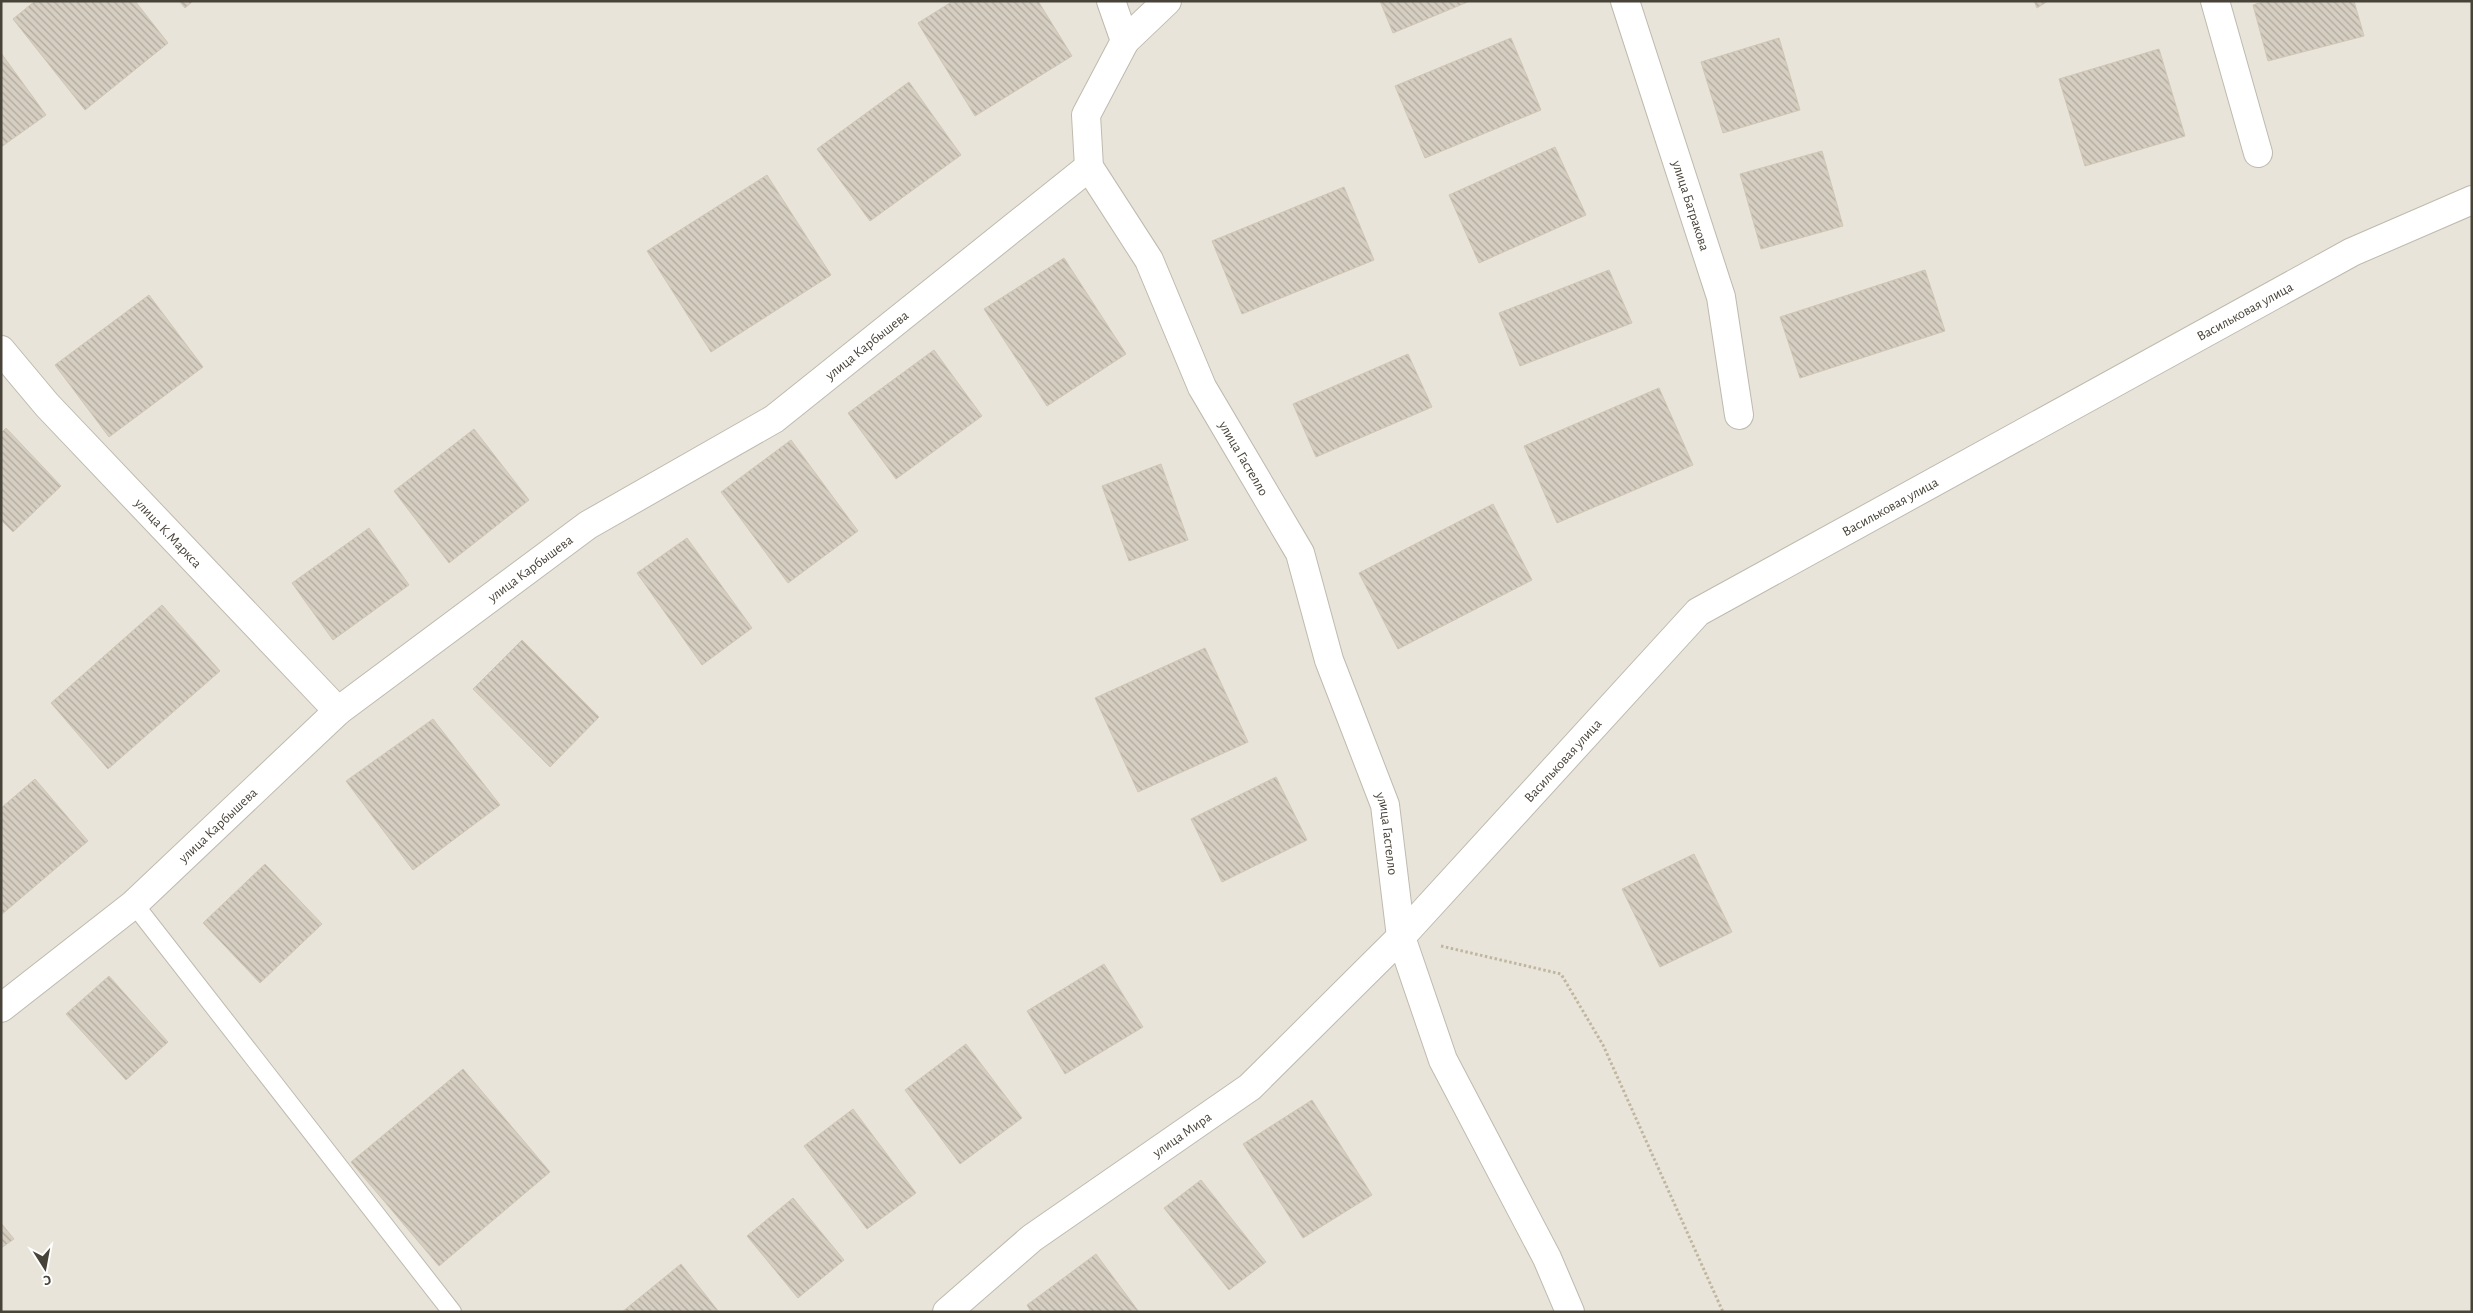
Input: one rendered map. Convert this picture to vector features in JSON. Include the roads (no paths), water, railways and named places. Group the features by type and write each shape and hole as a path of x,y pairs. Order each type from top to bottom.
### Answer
{"street":[{"path":"1111,1 1124,41 1167,1"},
{"name":"улица Батракова","path":"1625,1 1720,297 1739,415"},
{"path":"2215,1 2258,153"},
{"name":"улица Гастелло","path":"1124,41 1086,116 1089,167 1149,260 1202,386 1300,553 1329,660 1385,804 1401,937 1443,1060 1547,1258 1570,1312"},
{"name":"улица Карбышева","path":"1,1008 134,904 338,710 588,525 774,419 1089,167"},
{"name":"Васильковая улица","path":"1401,937 1698,612 2352,252 2472,200"},
{"name":"улица К.Маркса","path":"1,350 47,405 338,710"},
{"name":"улица Мира","path":"947,1312 1032,1238 1250,1087 1401,937"}],"lane":[{"path":"134,904 452,1312"}]}
